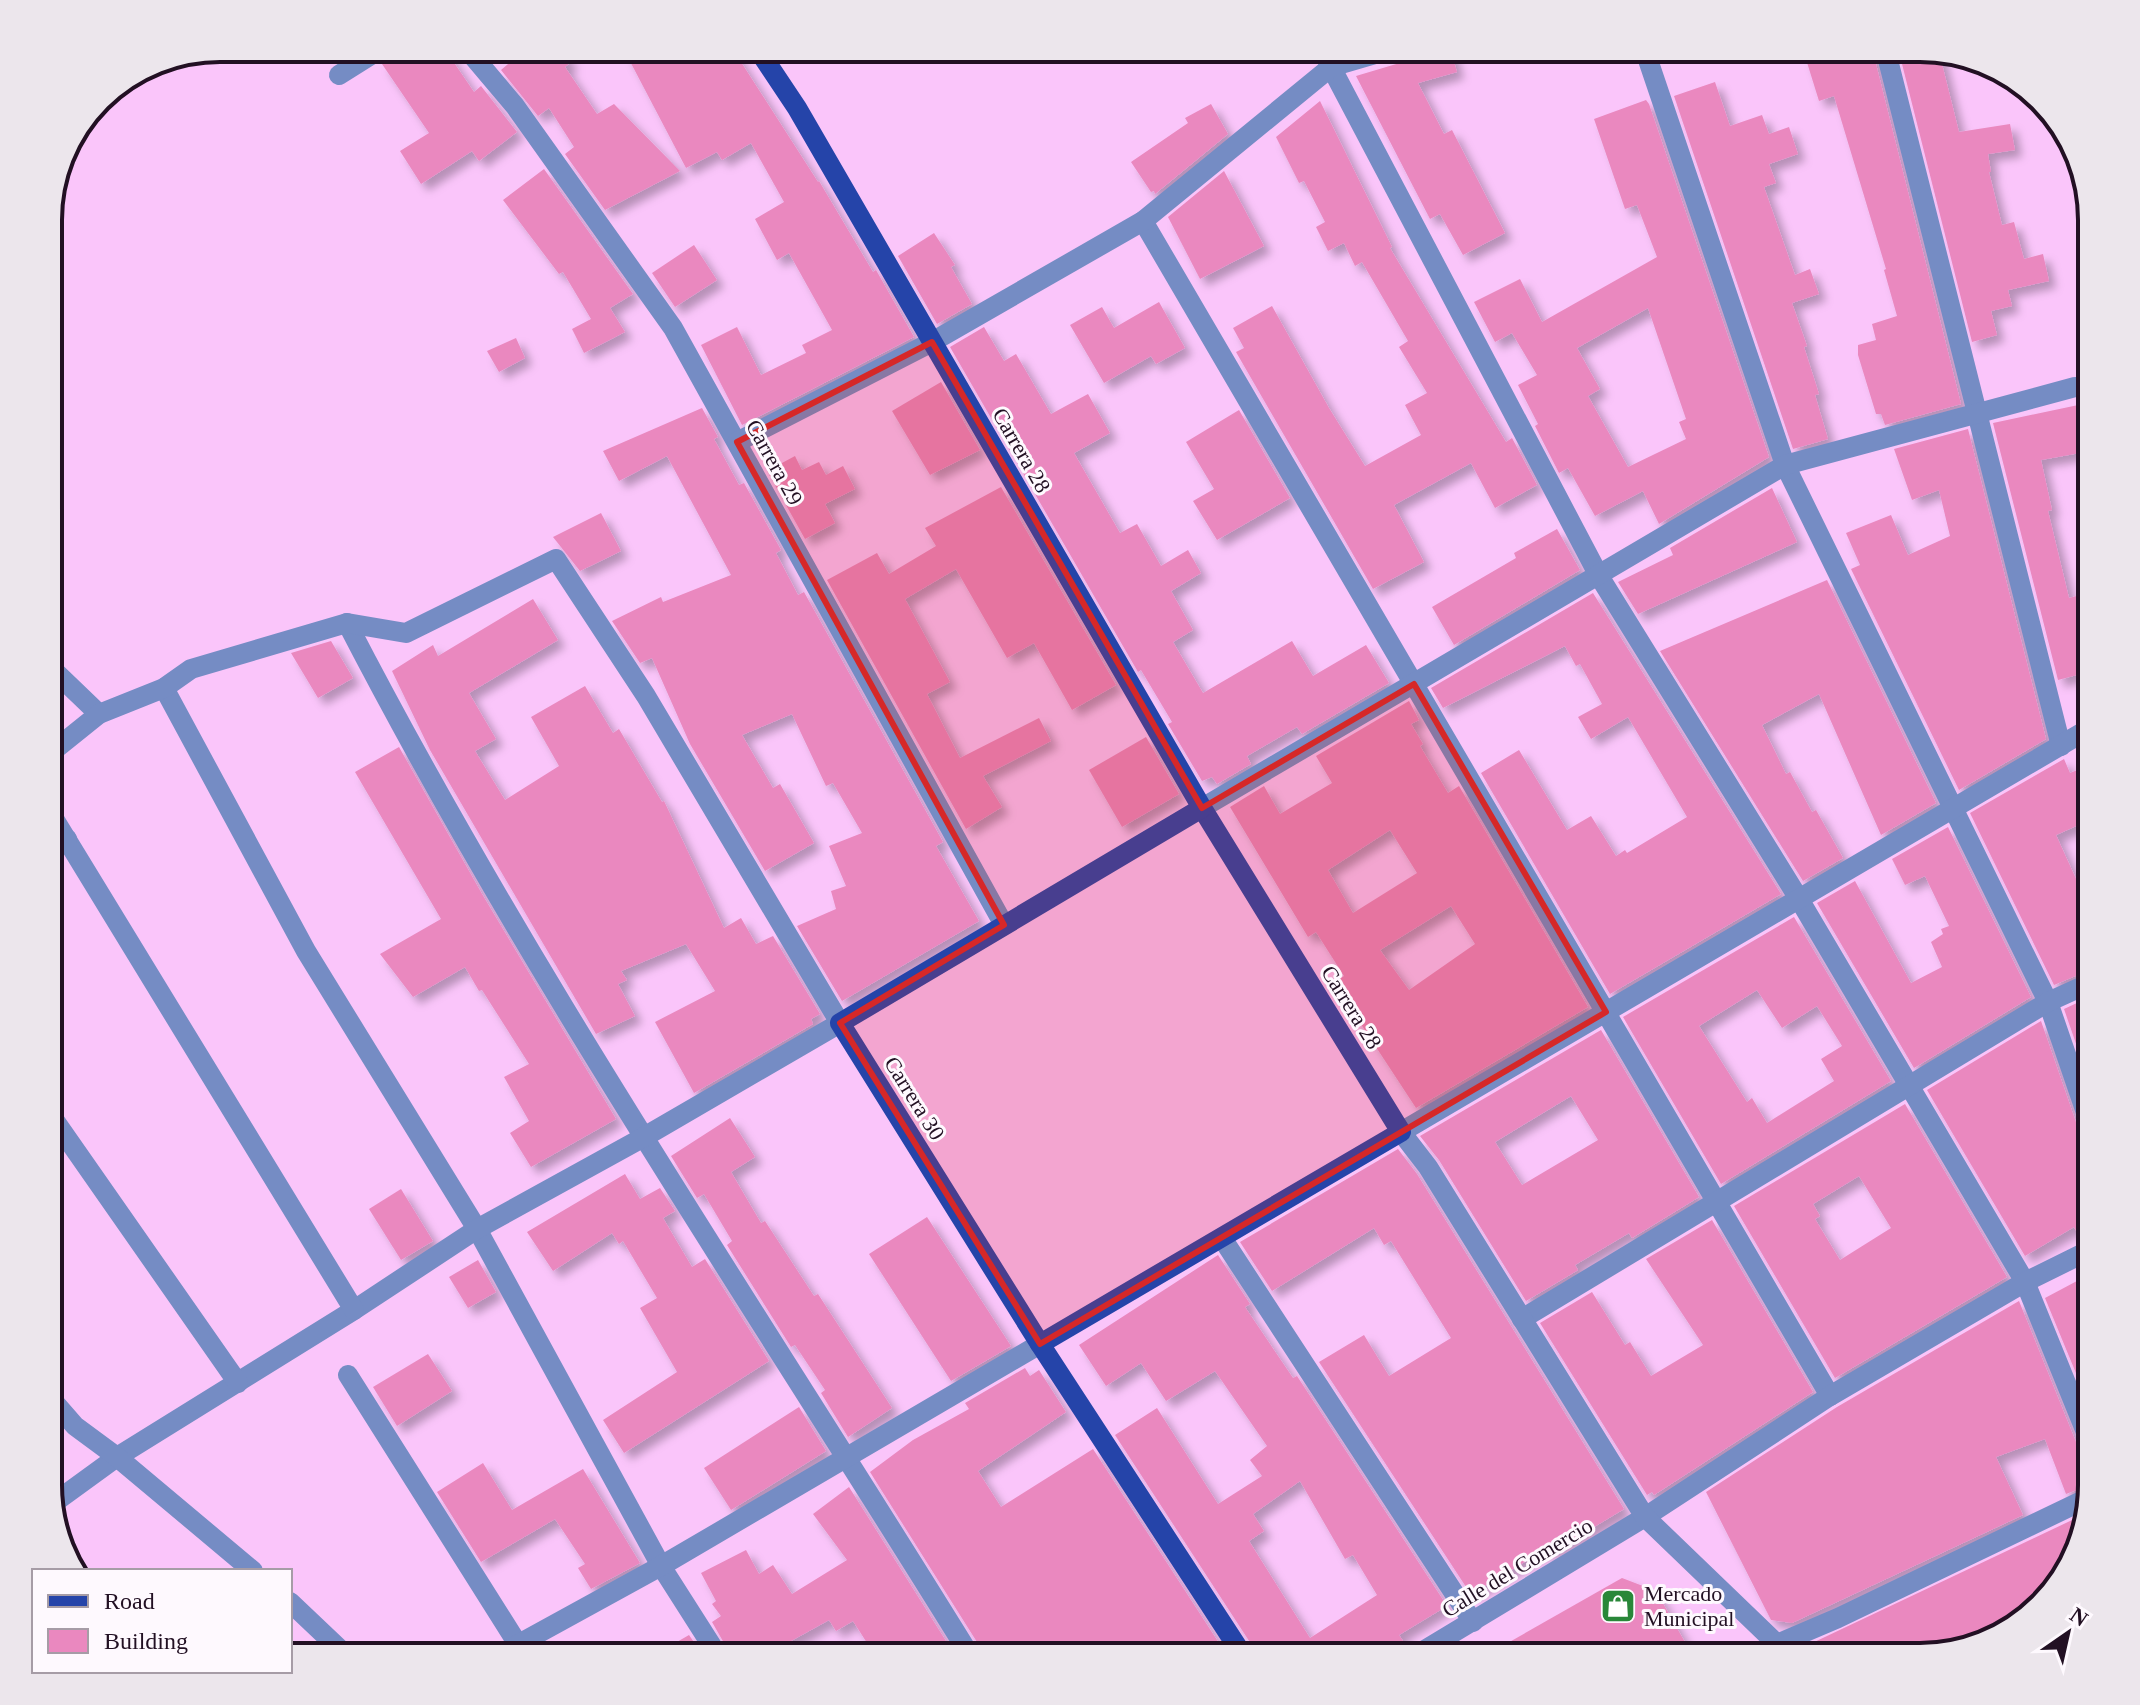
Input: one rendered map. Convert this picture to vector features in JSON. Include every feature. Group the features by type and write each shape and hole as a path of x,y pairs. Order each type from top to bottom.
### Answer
{"main road":[{"name":"Carrera 28","path":"766,62 797,108 1202,808 1401,1132"},
{"path":"840,1023 1202,808"},
{"name":"Carrera 30","path":"840,1023 1040,1344 1235,1643"},
{"path":"1040,1344 1401,1132"}],"street":[{"path":"339,75 360,62"},
{"name":"Carrera 29","path":"478,62 515,106 673,328 1004,925"},
{"path":"1328,62 1599,576 1799,899 2025,1282 2078,1413"},
{"path":"737,442 932,342 1143,221 1331,67 1348,62"},
{"path":"1649,62 1785,465 2048,1002 2078,1089"},
{"path":"1889,62 2061,746"},
{"path":"1143,221 1830,1396"},
{"path":"1202,808 1785,465 2075,387"},
{"name":"Carrera 30","path":"347,623 406,633 556,559 646,696 840,1023"},
{"path":"62,744 99,714 164,688 191,669 347,623 400,727 644,1137 962,1643"},
{"path":"62,678 99,714"},
{"path":"164,688 306,951 477,1229 661,1566 710,1643"},
{"path":"1401,1132 2078,736"},
{"path":"62,831 354,1310"},
{"path":"62,843 67,839"},
{"path":"1522,1319 2048,1002 2078,988"},
{"path":"62,1497 117,1457 354,1310 477,1229 644,1137 840,1023"},
{"path":"62,1131 238,1383"},
{"name":"Carrera 28","path":"1401,1132 1428,1167 1645,1517 1773,1643"},
{"path":"1222,1238 1473,1622"},
{"name":"Calle del Comercio","path":"1437,1643 1645,1517 1830,1396 2025,1282 2078,1256"},
{"path":"531,1643 1040,1344"},
{"path":"348,1375 508,1643"},
{"path":"62,1411 75,1426 117,1457 251,1569"},
{"path":"1795,1643 1838,1618 2077,1503"},
{"path":"292,1604 333,1643"}],"highlighted area":[{"path":"932,342 1202,808 1414,684 1606,1012 1040,1344 840,1023 1004,925 737,442"}],"building":[{"path":"454,62 474,92 481,86 517,132 479,161 472,151 421,184 400,151 429,133 382,64"},
{"path":"510,62 571,62 565,67 597,114 614,104 680,171 605,210 565,154 574,147 549,108 538,116 501,70"},
{"path":"630,62 741,62 819,181 873,272 876,270 914,337 742,425 701,345 737,327 761,375 806,353 802,345 832,330 789,253 777,260 755,219 784,202 751,143 722,160 717,152 686,168"},
{"path":"1403,62 1454,62 1457,72 1418,83 1444,134 1452,130 1505,233 1463,255 1440,214 1430,219 1356,76"},
{"path":"1807,62 1876,62 1961,404 1885,425 1881,414 1876,414 1858,355 1858,345 1876,340 1872,324 1897,316 1834,96 1819,101"},
{"path":"1902,62 1942,64 1959,132 2010,124 2015,150 1988,154 1989,172 2002,225 2014,222 2024,259 2043,254 2049,281 2008,290 2012,306 1991,311 1997,335 1972,342"},
{"path":"1715,82 1730,126 1762,115 1769,134 1789,127 1798,154 1769,164 1776,183 1764,187 1795,275 1810,269 1819,294 1792,303 1807,346 1804,347 1819,394 1815,395 1828,439 1793,449 1674,96"},
{"path":"1646,100 1649,104 1769,457 1659,524 1643,491 1595,516 1568,468 1559,473 1518,385 1537,375 1512,333 1495,342 1474,302 1520,279 1542,322 1657,257 1637,205 1625,209 1594,119","holes":["1648,308 1686,419 1679,422 1686,439 1628,467 1588,396 1600,389 1577,348"]},
{"path":"1320,101 1390,248 1506,442 1512,438 1537,485 1495,508 1471,463 1394,505 1424,562 1373,589 1236,352 1244,348 1233,328 1272,306 1365,466 1421,435 1405,405 1427,393 1399,347 1408,341 1362,262 1355,266 1344,243 1328,251 1316,227 1325,222 1304,181 1299,183 1276,137"},
{"path":"1211,104 1228,134 1155,194 1151,192 1131,162 1188,123 1185,118"},
{"path":"544,169 633,294 610,308 625,332 584,353 572,329 591,319 563,272 559,274 503,200"},
{"path":"1224,171 1264,246 1200,279 1168,217"},
{"path":"934,233 955,265 951,267 972,304 937,324 898,256"},
{"path":"694,245 717,280 675,307 652,273"},
{"path":"1159,302 1185,348 1156,364 1151,356 1104,383 1070,325 1102,307 1114,328"},
{"path":"984,327 1004,361 1016,354 1051,414 1088,394 1110,433 1074,453 1120,533 1137,524 1161,566 1188,550 1201,573 1171,591 1193,630 1173,642 1203,693 1292,641 1313,676 1366,645 1389,683 1302,734 1297,727 1247,756 1251,764 1217,784 1212,777 1202,781 1168,724 1172,722 1141,670 1138,672 950,347"},
{"path":"516,338 525,358 499,372 487,351"},
{"path":"941,382 980,450 930,475 892,411"},
{"path":"2078,405 2078,453 2041,460 2052,510 2048,511 2069,598 2078,596 2078,675 2058,680 1993,423"},
{"path":"702,408 718,437 714,439 739,485 744,483 781,550 776,553 798,595 804,592 943,842 936,846 979,921 842,1001 797,926 836,909 831,891 846,886 829,846 862,833 833,783 826,786 792,714 742,735 773,788 780,784 814,843 765,871 690,744 652,658 640,663 612,621 661,597 663,602 731,575 667,456 619,481 603,451"},
{"path":"1239,410 1290,498 1217,540 1193,501 1214,489 1186,442"},
{"path":"1968,429 2046,739 1959,790 1851,569 1860,565 1846,533 1891,515 1908,555 1950,536 1939,490 1912,500 1894,449"},
{"path":"795,456 802,470 819,462 826,475 843,466 855,489 825,504 835,523 805,539 767,471"},
{"path":"1001,487 1116,685 1072,710 1034,643 1007,658 956,569 905,599 950,682 927,694 960,758 1039,718 1051,741 983,776 1002,807 966,829 827,580 877,553 889,574 936,546 925,528"},
{"path":"1772,488 1797,542 1638,614 1618,582 1673,555 1670,548"},
{"path":"601,513 621,551 580,571 553,537"},
{"path":"1557,529 1580,570 1454,645 1432,607 1516,558 1514,553"},
{"path":"1827,580 1936,803 1881,835 1819,694 1762,725 1786,774 1790,772 1812,812 1816,810 1843,858 1803,881 1660,651"},
{"path":"1593,593 1781,894 1610,994 1481,773 1519,750 1567,830 1591,816 1616,856 1625,850 1627,853 1687,817 1628,717 1591,739 1578,717 1602,704 1580,664 1576,666 1565,646 1443,708 1431,688"},
{"path":"533,599 558,640 469,693 496,739 475,751 505,800 559,766 531,717 585,686 613,733 619,729 664,801 724,928 741,918 756,944 773,936 820,1014 811,1019 813,1024 694,1093 655,1022 715,991 686,944 621,971 627,980 618,984 635,1016 596,1034 430,750 392,671 433,645 438,656"},
{"path":"331,641 353,678 318,698 291,653"},
{"path":"1409,701 1419,720 1411,724 1423,744 1420,746 1448,793 1459,786 1588,1007 1416,1108 1334,983 1344,976 1316,932 1308,937 1230,807 1264,786 1280,814 1332,783 1316,756","holes":["1390,830 1417,873 1353,913 1328,870","1451,906 1475,944 1409,990 1380,950"]},
{"path":"1146,737 1179,794 1122,827 1089,770"},
{"path":"399,747 616,1119 531,1167 510,1133 529,1121 504,1077 529,1064 482,990 479,991 465,967 413,997 380,954 441,919 355,772"},
{"path":"2064,759 2070,773 2078,770 2078,825 2056,835 2078,883 2078,975 2054,985 1970,813"},
{"path":"1948,827 2031,997 1914,1068 1817,903 1855,881 1911,983 1942,967 1931,942 1943,934 1941,929 1949,926 1925,876 1905,885 1892,859"},
{"path":"1794,917 1891,1081 1721,1184 1623,1017","holes":["1757,990 1782,1028 1817,1006 1842,1046 1821,1059 1834,1081 1767,1123 1752,1098 1747,1102 1699,1026"]},
{"path":"2078,1002 2078,1050 2064,1009"},
{"path":"2041,1021 2078,1128 2078,1234 2074,1227 2025,1256 1927,1090"},
{"path":"1601,1030 1699,1197 1632,1238 1629,1233 1575,1265 1578,1270 1526,1301 1439,1160 1420,1136","holes":["1571,1096 1598,1140 1522,1185 1495,1142"]},
{"path":"1905,1104 2007,1277 1835,1378 1734,1206","holes":["1859,1176 1891,1228 1840,1260 1815,1219 1820,1216 1813,1204"]},
{"path":"730,1118 755,1157 731,1172 761,1223 765,1221 814,1296 818,1294 892,1408 848,1437 821,1393 825,1390 795,1345 791,1347 727,1245 732,1241 704,1194 697,1198 671,1156"},
{"path":"1398,1149 1417,1174 1624,1509 1549,1554 1546,1549 1473,1593 1470,1593 1319,1362 1364,1335 1389,1376 1451,1338 1391,1241 1384,1245 1374,1228 1272,1291 1240,1242"},
{"path":"625,1174 640,1199 660,1188 675,1211 663,1218 692,1267 705,1259 769,1361 624,1453 603,1420 677,1372 640,1308 657,1298 623,1241 619,1244 612,1233 553,1271 527,1232"},
{"path":"401,1189 433,1241 401,1260 369,1209"},
{"path":"927,1217 1011,1346 951,1381 869,1254"},
{"path":"1712,1220 1813,1392 1654,1495 1652,1492 1647,1495 1540,1323 1592,1292 1625,1345 1630,1342 1651,1376 1703,1345 1646,1259"},
{"path":"1218,1255 1250,1304 1245,1307 1293,1378 1297,1376 1447,1606 1399,1635 1403,1641 1400,1643 1250,1643 1115,1435 1157,1408 1218,1504 1262,1476 1250,1460 1267,1446 1215,1371 1166,1401 1141,1363 1106,1386 1079,1345","holes":["1300,1481 1345,1559 1353,1555 1377,1595 1310,1638 1249,1541 1264,1531 1253,1514"]},
{"path":"478,1260 496,1292 468,1308 449,1277"},
{"path":"2078,1280 2078,1378 2045,1298"},
{"path":"2019,1301 2078,1447 2078,1489 2066,1494 2045,1439 1996,1457 2023,1515 1792,1623 1771,1620 1706,1492 1837,1407"},
{"path":"428,1354 452,1391 397,1426 373,1387"},
{"path":"1025,1368 1030,1376 1039,1370 1066,1412 978,1471 1001,1507 1093,1449 1219,1643 978,1643 870,1472 913,1440 969,1409 965,1403"},
{"path":"799,1407 826,1451 731,1510 704,1468"},
{"path":"483,1463 512,1510 583,1469 640,1563 591,1589 578,1568 585,1564 555,1519 481,1562 437,1492"},
{"path":"849,1487 947,1643 867,1643 853,1621 836,1631 829,1620 787,1643 724,1643 712,1622 721,1616 712,1604 716,1601 701,1573 746,1550 759,1574 773,1565 792,1594 847,1560 813,1514"},
{"path":"2074,1519 2057,1564 2036,1593 2028,1593 2028,1600 2016,1610 1971,1635 1920,1643 1812,1643"},
{"name":"Mercado Municipal","path":"1622,1578 1656,1591 1685,1643 1508,1643"},
{"path":"689,1635 694,1643 675,1643"}],"place":[{"name":"Mercado Municipal","path":"1618,1606"}]}
